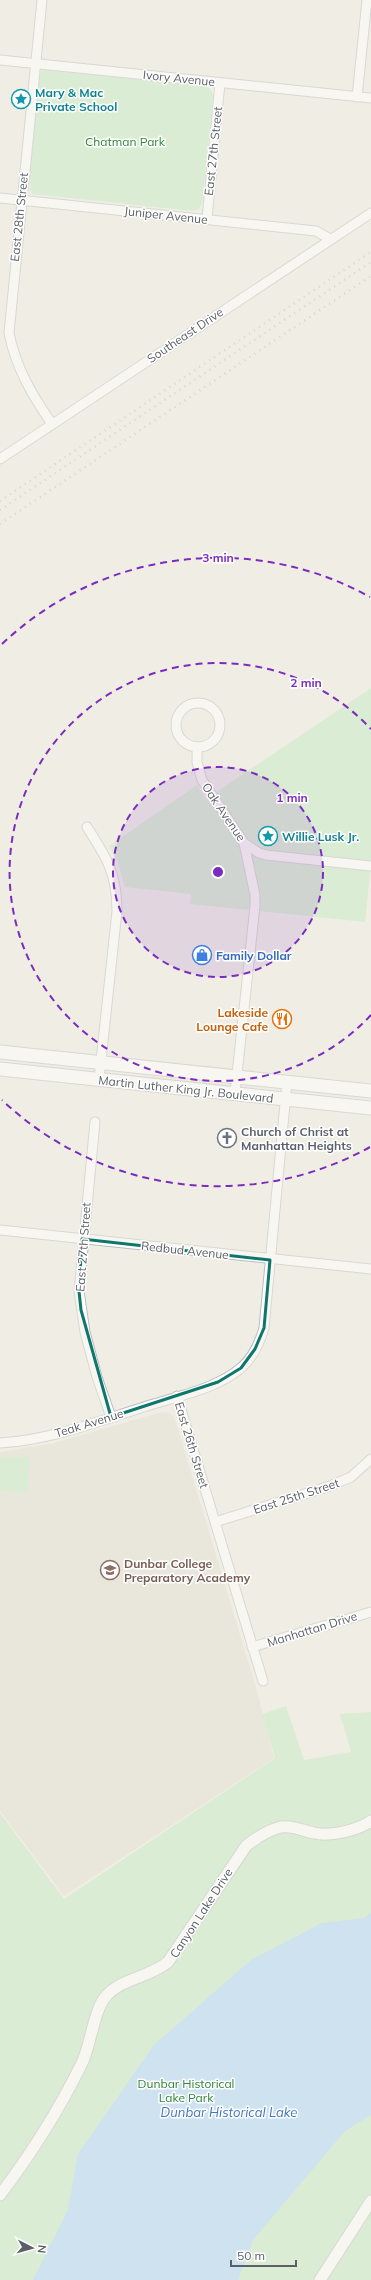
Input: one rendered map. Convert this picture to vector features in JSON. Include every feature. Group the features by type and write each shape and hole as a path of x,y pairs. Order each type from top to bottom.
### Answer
{"main road":[{"name":"Martin Luther King Jr. Boulevard","path":"0,1052 371,1091"},
{"name":"Martin Luther King Jr. Boulevard","path":"0,1069 371,1108"}],"street":[{"name":"East 28th Street","path":"42,0 9,333 20,373 30,392 52,424"},
{"path":"367,0 357,97 371,98"},
{"name":"Ivory Avenue","path":"0,60 357,97"},
{"name":"East 27th Street","path":"207,219 220,82"},
{"name":"Juniper Avenue","path":"0,198 316,230 330,239"},
{"name":"Southeast Drive","path":"0,459 371,212"},
{"path":"198,704 213,710 218,718 220,726 214,740 205,746 197,747 182,740 178,733 177,723 183,710 198,704"},
{"name":"Oak Avenue","path":"197,747 197,762 202,780 244,843 258,853 371,866"},
{"path":"87,827 106,857 117,889 117,911 99,1079"},
{"path":"236,1093 255,906 255,895 244,843"},
{"name":"East 26th Street","path":"263,1681 177,1396 218,1382 241,1368 249,1359 264,1328 287,1082"},
{"name":"East 27th Street","path":"95,1122 82,1239 79,1291 81,1310 97,1377 111,1417"},
{"name":"Redbud Avenue","path":"0,1230 270,1260 371,1269"},
{"name":"Teak Avenue","path":"0,1443 57,1434 177,1396"},
{"name":"East 25th Street","path":"215,1522 330,1486 351,1477 371,1459"},
{"name":"Manhattan Drive","path":"252,1647 371,1612"},
{"name":"Canyon Lake Drive","path":"0,2195 28,2158 74,2080 86,2054 96,2018 105,1996 113,1989 159,1970 168,1962 246,1846 258,1837 281,1827 291,1827 323,1835 359,1827 371,1821"},
{"path":"320,2280 371,2201"}],"highlighted area":[{"path":"82,1239 270,1260 264,1328 255,1349 241,1368 218,1382 111,1417 81,1310 79,1291"}],"shaded area":[{"name":"Dunbar College Preparatory Academy","path":"162,1412 170,1413 175,1419 256,1688 274,1758 64,1896 0,1811 0,1452 50,1444"}],"green space":[{"name":"Chatman Park","path":"43,70 204,86 211,89 213,96 202,204 199,209 192,211 32,194 30,187 31,156 40,73"},
{"path":"371,688 371,865 365,922 190,904 191,894 125,887 117,860 109,846 197,785 206,799"},
{"path":"0,1457 29,1457 28,1492 0,1491"},
{"name":"Dunbar Historical Lake Park","path":"286,1706 304,1760 351,1752 340,1714 371,1712 371,2280 0,2280 0,1813 64,1899 275,1758 262,1714"}],"water":[{"name":"Dunbar Historical Lake","path":"371,1913 371,2115 345,2131 253,2240 238,2280 33,2280 68,2210 78,2154 154,2045 251,1960 322,1923 364,1918"}],"railway":[{"path":"0,501 371,252"},
{"path":"0,510 371,262"},
{"path":"0,524 371,276"}],"place":[{"name":"Mary & Mac Private School","path":"21,99"},
{"name":"Willie Lusk Jr.","path":"268,836"},
{"name":"Family Dollar","path":"202,955"},
{"name":"Lakeside Lounge Cafe","path":"282,1019"},
{"name":"Church of Christ at Manhattan Heights","path":"227,1138"},
{"name":"Dunbar College Preparatory Academy","path":"110,1570"}]}
